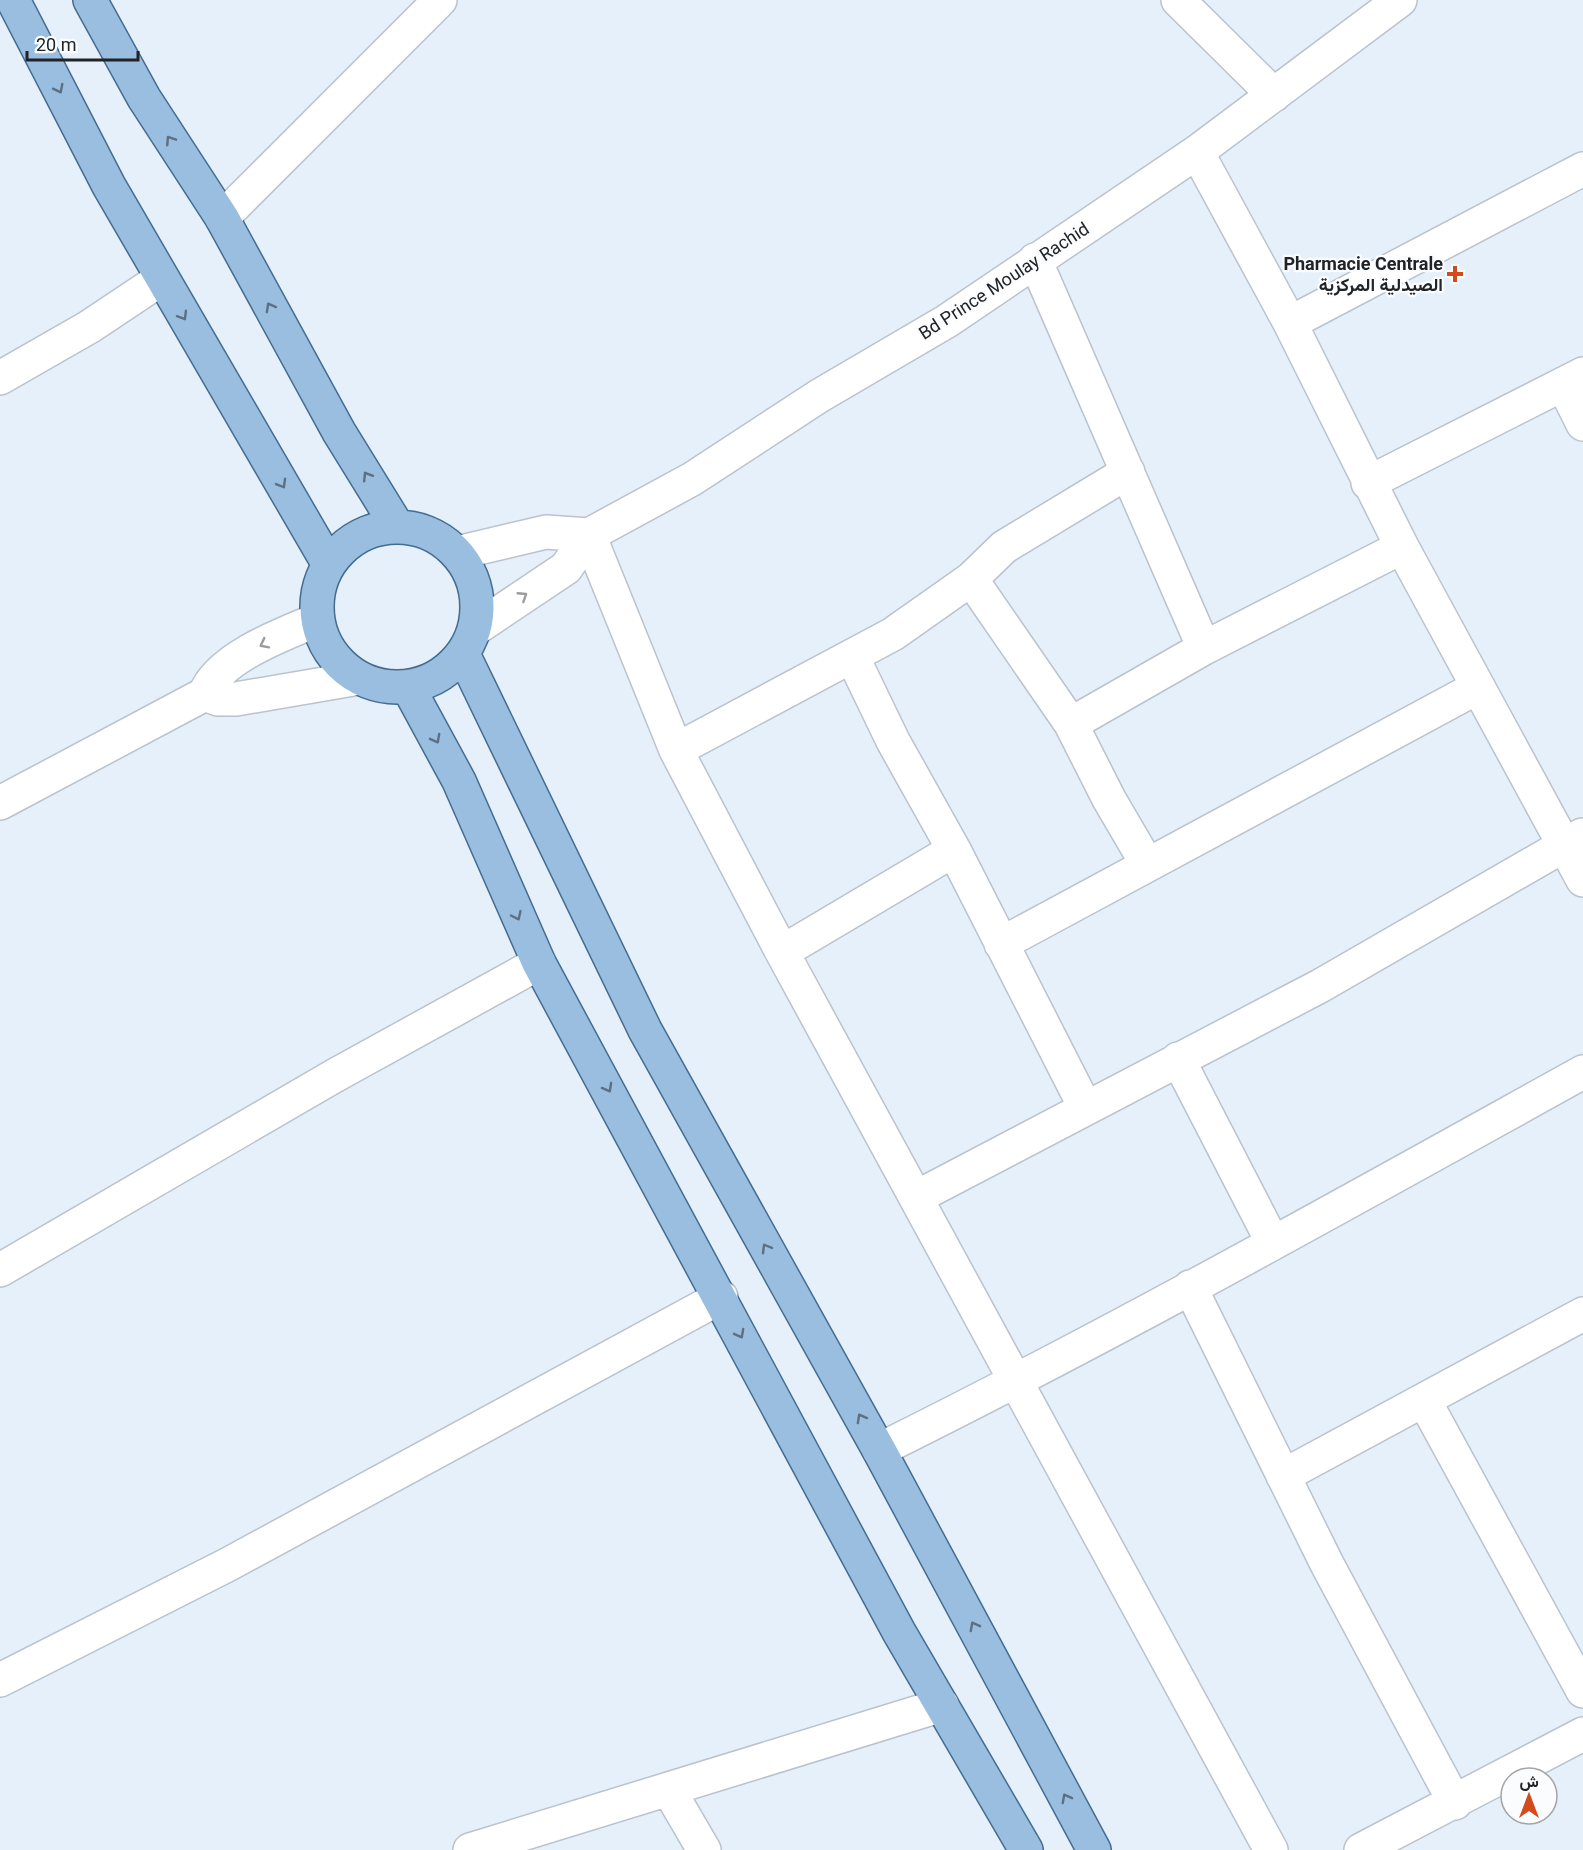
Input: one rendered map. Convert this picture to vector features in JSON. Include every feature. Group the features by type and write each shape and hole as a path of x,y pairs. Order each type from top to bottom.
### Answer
{"main road":[{"path":"13,0 109,186 161,279 328,563"},
{"path":"90,0 144,98 222,218 339,432 397,526"},
{"path":"397,526 420,529 440,538 458,553 469,570 476,589 478,609 469,641 439,676 408,687 383,686 359,678 339,663 325,643 317,620 319,586 328,563 352,540 374,530 397,526"},
{"path":"469,641 645,1030 879,1450 1094,1850"},
{"path":"408,687 459,781 539,963 721,1297 899,1632 1026,1850"}],"street":[{"path":"222,218 440,0"},
{"path":"1178,0 1275,95"},
{"name":"Bd Prince Moulay Rachid","path":"469,641 566,568 589,535 692,479 819,396 946,321 1197,152 1400,0"},
{"path":"1197,152 1290,323 1368,483 1478,687 1574,840 1583,880"},
{"path":"1290,323 1583,170"},
{"path":"1035,260 1204,648"},
{"path":"0,378 89,327 161,279"},
{"path":"1368,483 1573,379 1583,424"},
{"path":"676,750 852,656 933,608 971,579 990,558 1024,533 1128,472"},
{"path":"458,553 546,532 589,535 676,750 782,952 1271,1850"},
{"path":"1071,724 1204,648 1402,547"},
{"path":"971,579 1071,724 1109,800 1147,864"},
{"path":"0,803 205,694 209,683 216,675 251,650 317,620"},
{"path":"852,656 893,741 954,850 1085,1107"},
{"path":"205,694 218,699 236,699 359,678"},
{"path":"1001,944 1478,687"},
{"path":"917,1197 1085,1107 1320,986 1574,840"},
{"path":"782,952 954,850"},
{"path":"0,1270 334,1076 539,963"},
{"path":"1178,1059 1274,1243"},
{"path":"879,1450 1017,1381 1274,1243 1583,1072"},
{"path":"1190,1287 1283,1476 1455,1803"},
{"path":"0,1680 229,1564 721,1297"},
{"path":"1283,1476 1583,1314"},
{"path":"1424,1400 1572,1642 1583,1691"},
{"path":"487,1847 942,1705"},
{"path":"1361,1850 1455,1803 1583,1734"},
{"path":"669,1790 704,1850"}],"place":[{"name":"Pharmacie Centrale الصيدلية المركزية","path":"1455,274"}]}
